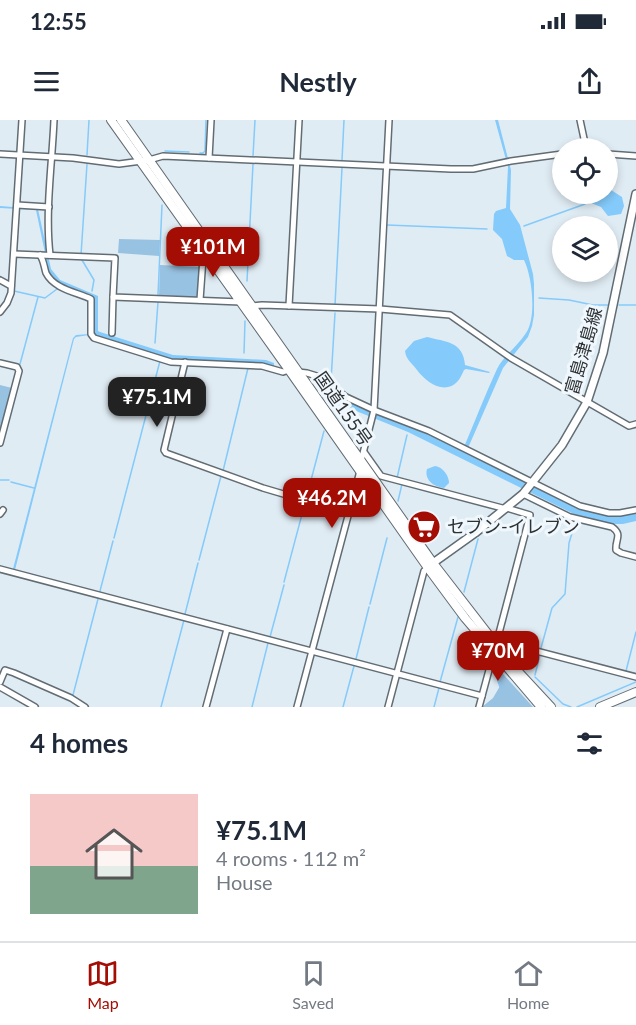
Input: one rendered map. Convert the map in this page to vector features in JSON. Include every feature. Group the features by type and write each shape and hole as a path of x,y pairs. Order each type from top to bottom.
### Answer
{"highway":[{"name":"国道155号","path":"111,120 360,470 431,565 497,642 512,665 551,707"},
{"name":"国道155号","path":"122,121 361,461 465,618 541,707"},
{"path":"600,707 636,692"}],"main road":[{"name":"富島津島線","path":"431,565 523,494 562,445 587,402 603,353 636,194"}],"street":[{"path":"0,312 7,303 11,286 22,120"},
{"path":"54,120 48,235 46,255 43,259 45,271 56,285 91,299 91,334 94,338 171,362 262,366 283,372 289,370"},
{"path":"209,158 211,120"},
{"path":"289,306 299,120"},
{"path":"361,461 375,410 389,120"},
{"path":"580,120 584,138"},
{"path":"0,154 74,158 119,164 164,156 473,169 508,161 552,155"},
{"path":"618,155 636,156"},
{"path":"17,207 49,207"},
{"path":"200,300 202,258 205,252"},
{"path":"14,254 115,258 112,333"},
{"path":"0,280 11,286"},
{"path":"113,297 241,302"},
{"path":"252,306 380,309 450,315 509,356 587,402 629,426 636,424"},
{"path":"185,362 164,450 166,453 263,488 348,513"},
{"path":"0,363 17,367 18,371 0,443"},
{"path":"298,372 320,378 346,397 413,424 580,506 620,513 636,510"},
{"path":"364,452 381,476 530,515 497,642 636,677"},
{"path":"297,707 360,470"},
{"path":"523,494 570,517 612,527 618,533 616,550 636,557"},
{"path":"388,707 424,571 431,565"},
{"path":"0,569 482,696"},
{"path":"206,707 227,629"},
{"path":"479,707 492,659 496,656"},
{"path":"0,682 2,669 21,675 85,707"},
{"path":"0,687 35,707"}],"shaded area":[{"path":"495,120 498,120 511,170 510,209 520,225 533,274 534,315 528,337 503,368 468,448 468,453 586,510 610,516 636,513 636,521 613,524 576,515 408,432 339,404 314,384 314,379 328,386 345,400 417,429 461,450 464,447 497,369 526,333 532,307 531,286 524,260 514,260 507,256 502,239 493,230 494,214 506,208 508,167"},
{"path":"618,194 622,197 624,206 621,214 608,216 601,207 594,204 618,204"},
{"path":"0,206 38,209 51,269 60,280 98,296 98,331 173,355 266,360 274,363 274,368 172,361 94,337 94,299 60,284 49,272 36,210 0,208"},
{"path":"119,239 160,240 159,256 118,253"},
{"path":"160,265 200,267 199,296 197,298 159,296"},
{"path":"89,334 74,339 15,570 13,569 73,338 76,335"},
{"path":"427,337 457,347 464,357 465,365 490,372 466,369 457,382 447,387 430,382 410,361 405,351 414,341"},
{"path":"0,385 12,388 0,435"},
{"path":"435,466 443,470 448,478 449,483 444,488 428,480 427,469"},
{"path":"493,663 533,707 482,707 493,698 500,686 492,667"}],"waterway":[{"path":"87,155 89,120"},
{"path":"200,153 205,151 206,120"},
{"path":"253,156 255,120"},
{"path":"342,160 344,120"},
{"path":"165,151 189,152"},
{"path":"81,255 87,164"},
{"path":"247,281 253,164"},
{"path":"335,305 342,168"},
{"path":"524,226 585,204"},
{"path":"158,295 162,205"},
{"path":"387,225 487,229"},
{"path":"82,260 94,280 92,291"},
{"path":"1,283 8,287"},
{"path":"14,291 45,298 57,289"},
{"path":"20,364 38,297"},
{"path":"539,298 608,305"},
{"path":"155,343 158,302"},
{"path":"619,305 636,305"},
{"path":"331,381 335,313"},
{"path":"244,353 245,321"},
{"path":"150,399 160,361"},
{"path":"223,471 248,368"},
{"path":"330,406 332,399"},
{"path":"114,538 150,400"},
{"path":"306,499 324,431"},
{"path":"397,478 407,435"},
{"path":"199,560 221,476"},
{"path":"0,480 9,480"},
{"path":"11,482 34,488"},
{"path":"398,501 402,484"},
{"path":"284,582 305,503"},
{"path":"541,648 552,608 565,594 569,543 575,523"},
{"path":"370,604 387,538"},
{"path":"464,592 478,539"},
{"path":"100,591 113,541"},
{"path":"185,614 198,563"},
{"path":"270,637 284,585"},
{"path":"73,695 98,599"},
{"path":"356,659 369,607"},
{"path":"440,682 458,617"},
{"path":"161,707 184,620"},
{"path":"626,671 636,632"},
{"path":"252,707 268,643"},
{"path":"535,675 540,655"},
{"path":"343,707 354,666"},
{"path":"494,670 500,687"},
{"path":"16,671 28,676"},
{"path":"535,677 563,704 571,707"},
{"path":"35,679 42,683"},
{"path":"577,707 636,682"},
{"path":"434,707 439,688"}],"place":[{"name":"セブン-イレブン","path":"424,527"}]}
